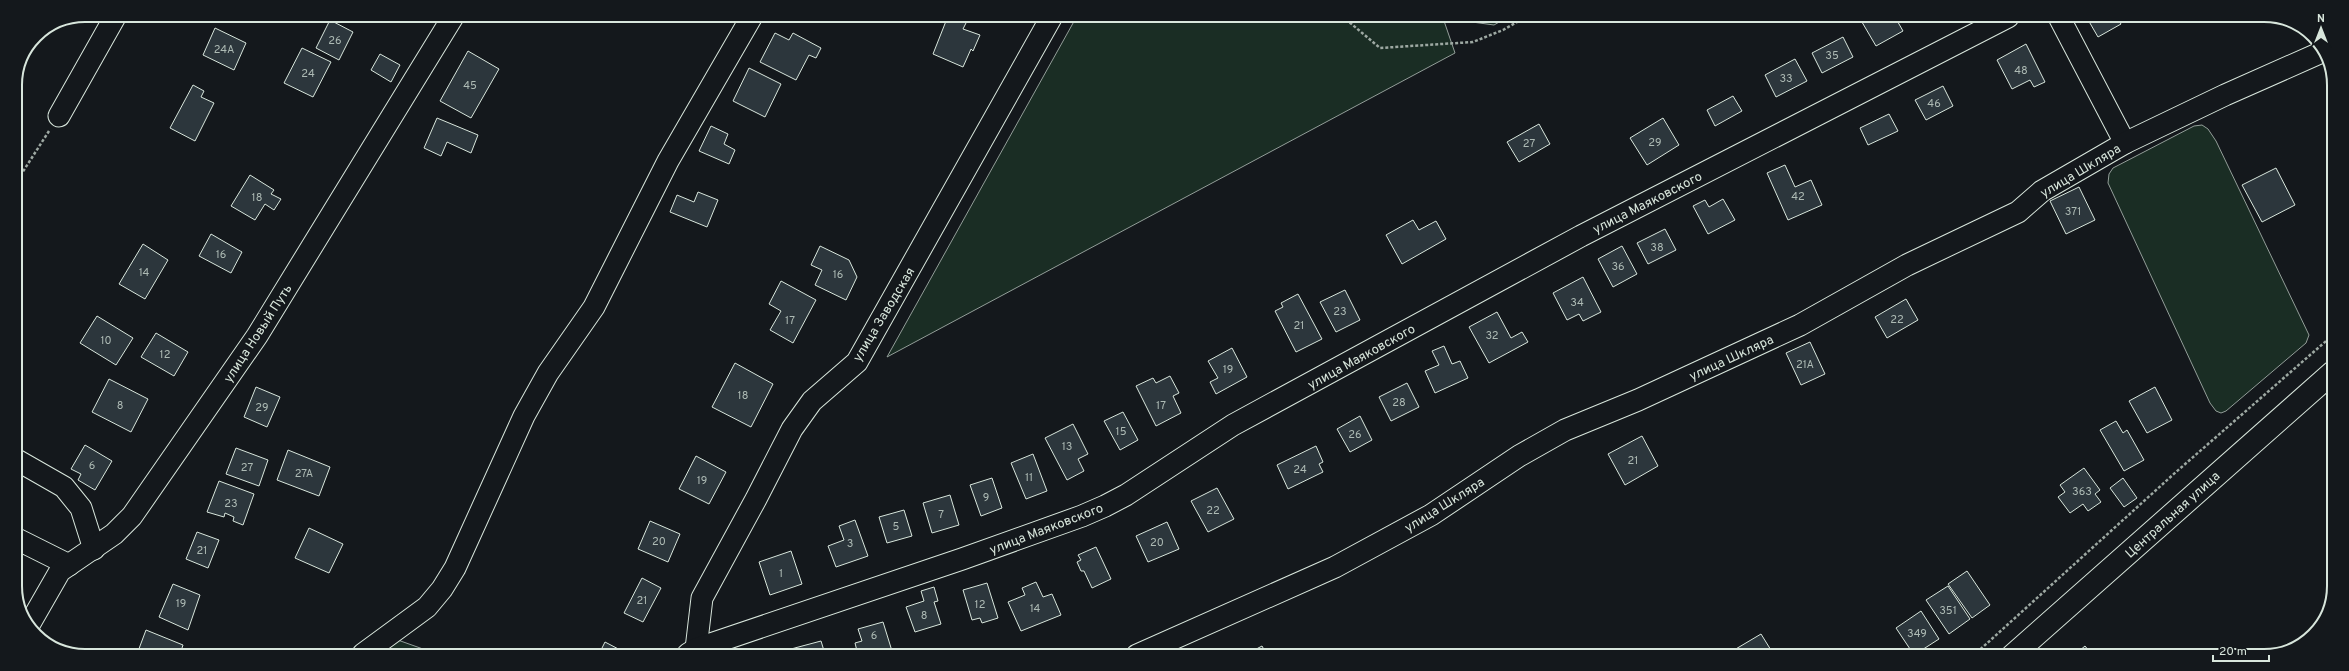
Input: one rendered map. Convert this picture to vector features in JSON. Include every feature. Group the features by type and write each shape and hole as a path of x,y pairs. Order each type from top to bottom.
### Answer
{"main road":[{"name":"Центральная улица","path":"2020,649 2327,377"}],"street":[{"path":"59,116 112,22"},
{"name":"улица Новый Путь","path":"32,620 60,571 114,534 132,516 257,336 450,22"},
{"path":"370,649 427,607 442,589 455,568 524,416 548,373 594,307 668,161 749,22"},
{"name":"улица Заводская","path":"692,649 702,598 792,429 812,401 857,362 1049,22"},
{"name":"улица Маяковского","path":"698,649 962,559 1082,516 1105,506 1126,495 1233,426 1560,247 1998,22"},
{"path":"2062,22 2125,143"},
{"name":"улица Шкляра","path":"1150,649 1335,567 1431,515 1519,456 1565,430 1638,400 1800,324 1907,265 2018,212 2042,191 2125,143 2225,95 2319,53"},
{"path":"22,463 64,487 81,508 94,548"},
{"path":"22,542 69,565"}],"path":[{"path":"1349,22 1380,48 1473,42 1503,30 1516,22"},
{"path":"22,173 59,116"},
{"path":"1981,649 2176,472 2327,340"}],"green space":[{"path":"1074,22 1444,22 1455,53 887,357"},
{"path":"1472,22 1499,22 1494,25"},
{"path":"2202,125 2208,129 2216,141 2309,335 2306,343 2226,411 2221,413 2216,411 2210,403 2108,183 2109,174 2113,168 2194,126"},
{"path":"395,639 423,649 384,649"}],"building":[{"path":"329,22 334,22 353,32 339,60 316,48"},
{"path":"946,22 966,22 963,29 980,35 973,51 971,49 963,67 933,54"},
{"path":"1862,22 1898,22 1903,31 1876,46"},
{"path":"2089,22 2120,22 2121,24 2098,37"},
{"path":"215,28 246,43 234,70 203,55"},
{"path":"775,33 789,40 793,33 821,48 816,58 809,55 796,80 760,62"},
{"path":"1843,37 1853,57 1822,73 1812,53"},
{"path":"2026,44 2045,82 2034,87 2030,80 2012,89 1997,60"},
{"path":"302,48 331,62 313,97 284,83"},
{"path":"468,51 499,69 471,118 440,101"},
{"path":"380,54 400,65 391,82 371,70"},
{"path":"1795,59 1807,81 1776,97 1765,75"},
{"path":"749,68 781,84 765,117 733,101"},
{"path":"193,85 204,91 201,97 214,103 195,141 170,128"},
{"path":"1943,86 1953,106 1926,120 1915,100"},
{"path":"1733,96 1742,111 1715,126 1707,110"},
{"path":"1889,114 1898,131 1868,145 1860,128"},
{"path":"437,118 478,135 471,153 447,142 441,156 424,148"},
{"path":"1663,118 1679,145 1647,165 1630,138"},
{"path":"1539,124 1550,144 1519,162 1507,142"},
{"path":"711,126 728,134 724,144 735,150 729,164 699,151"},
{"path":"1785,165 1795,187 1811,180 1822,205 1788,220 1767,173"},
{"path":"2276,168 2295,205 2262,222 2242,185"},
{"path":"250,175 274,190 271,194 281,199 274,210 265,204 255,220 231,206"},
{"path":"2079,187 2095,220 2066,234 2050,201"},
{"path":"698,192 718,200 707,227 670,212 677,195 694,202"},
{"path":"1723,199 1735,220 1708,234 1693,206 1705,200 1709,207"},
{"path":"1413,220 1419,230 1436,221 1446,239 1402,264 1386,235"},
{"path":"1665,229 1676,250 1648,264 1637,243"},
{"path":"211,234 242,252 231,273 199,256"},
{"path":"143,244 168,260 145,299 119,284"},
{"path":"820,246 849,260 857,277 846,300 815,285 822,270 811,265"},
{"path":"1622,246 1637,274 1613,287 1598,259"},
{"path":"1583,277 1601,312 1583,321 1579,314 1567,320 1553,293"},
{"path":"781,281 816,300 793,343 770,330 781,311 769,304"},
{"path":"1345,290 1360,320 1336,332 1320,302"},
{"path":"1298,294 1322,339 1296,352 1275,311 1283,307 1281,303"},
{"path":"1906,299 1918,320 1887,338 1875,317"},
{"path":"1497,312 1511,338 1522,332 1528,342 1489,363 1469,327"},
{"path":"97,316 133,338 116,365 80,343"},
{"path":"156,333 188,352 174,376 141,357"},
{"path":"1810,342 1825,374 1801,385 1786,353"},
{"path":"1444,346 1452,364 1460,361 1468,378 1435,393 1425,371 1439,365 1432,351"},
{"path":"1232,348 1247,377 1216,394 1210,382 1218,378 1208,361"},
{"path":"735,363 773,384 751,427 712,407"},
{"path":"1170,376 1179,393 1173,396 1181,413 1156,426 1136,386 1153,378 1156,383"},
{"path":"109,379 148,399 131,432 92,412"},
{"path":"1407,383 1419,407 1391,421 1379,397"},
{"path":"256,387 280,397 267,427 244,417"},
{"path":"2155,387 2172,420 2147,433 2129,401"},
{"path":"1123,412 1138,440 1120,450 1104,421"},
{"path":"1360,416 1372,440 1350,452 1337,429"},
{"path":"2116,421 2123,433 2127,430 2144,460 2124,471 2100,430"},
{"path":"1073,424 1088,454 1078,459 1084,471 1067,480 1045,438"},
{"path":"1642,436 1658,466 1625,485 1608,454"},
{"path":"85,445 112,461 95,490 78,480 81,474 71,469"},
{"path":"1316,446 1323,462 1319,464 1323,472 1288,489 1277,465"},
{"path":"236,448 268,460 259,486 226,474"},
{"path":"288,450 330,467 319,496 277,480"},
{"path":"1033,454 1047,491 1026,499 1011,463"},
{"path":"696,456 726,472 709,504 679,489"},
{"path":"2084,468 2100,490 2095,494 2101,502 2088,511 2083,504 2070,513 2058,497 2065,492 2060,485"},
{"path":"992,478 1002,508 981,516 970,485"},
{"path":"2123,478 2137,498 2124,507 2110,488"},
{"path":"219,481 254,494 243,525 233,521 234,517 225,513 224,517 207,512"},
{"path":"1217,488 1234,519 1208,532 1191,501"},
{"path":"950,495 959,525 932,533 923,503"},
{"path":"904,510 912,536 887,543 879,517"},
{"path":"855,520 868,556 836,567 828,546 844,540 839,526"},
{"path":"650,521 680,534 668,562 638,549"},
{"path":"1167,522 1179,549 1148,562 1136,536"},
{"path":"309,528 343,544 329,573 295,558"},
{"path":"197,532 219,540 208,568 186,559"},
{"path":"1096,547 1111,579 1092,588 1084,571 1081,571 1077,562 1081,560 1078,555"},
{"path":"791,551 802,584 770,595 759,562"},
{"path":"1967,571 1990,605 1972,618 1948,584"},
{"path":"642,578 661,588 643,622 624,613"},
{"path":"1036,582 1043,597 1052,594 1061,615 1021,631 1008,602 1025,595 1022,588"},
{"path":"987,583 998,618 982,623 980,618 972,620 963,590"},
{"path":"173,584 200,595 188,630 159,617"},
{"path":"1948,586 1970,619 1949,634 1926,600"},
{"path":"934,587 938,601 934,602 941,624 915,632 906,607 924,601 921,591"},
{"path":"1921,611 1939,639 1923,649 1910,649 1896,628"},
{"path":"883,622 891,649 856,649 855,643 862,641 858,629"},
{"path":"146,630 183,645 182,649 139,649"},
{"path":"1761,634 1770,649 1736,649"},
{"path":"821,641 823,649 791,649"},
{"path":"605,642 618,649 602,649"},
{"path":"1262,646 1264,649 1256,649"}]}
